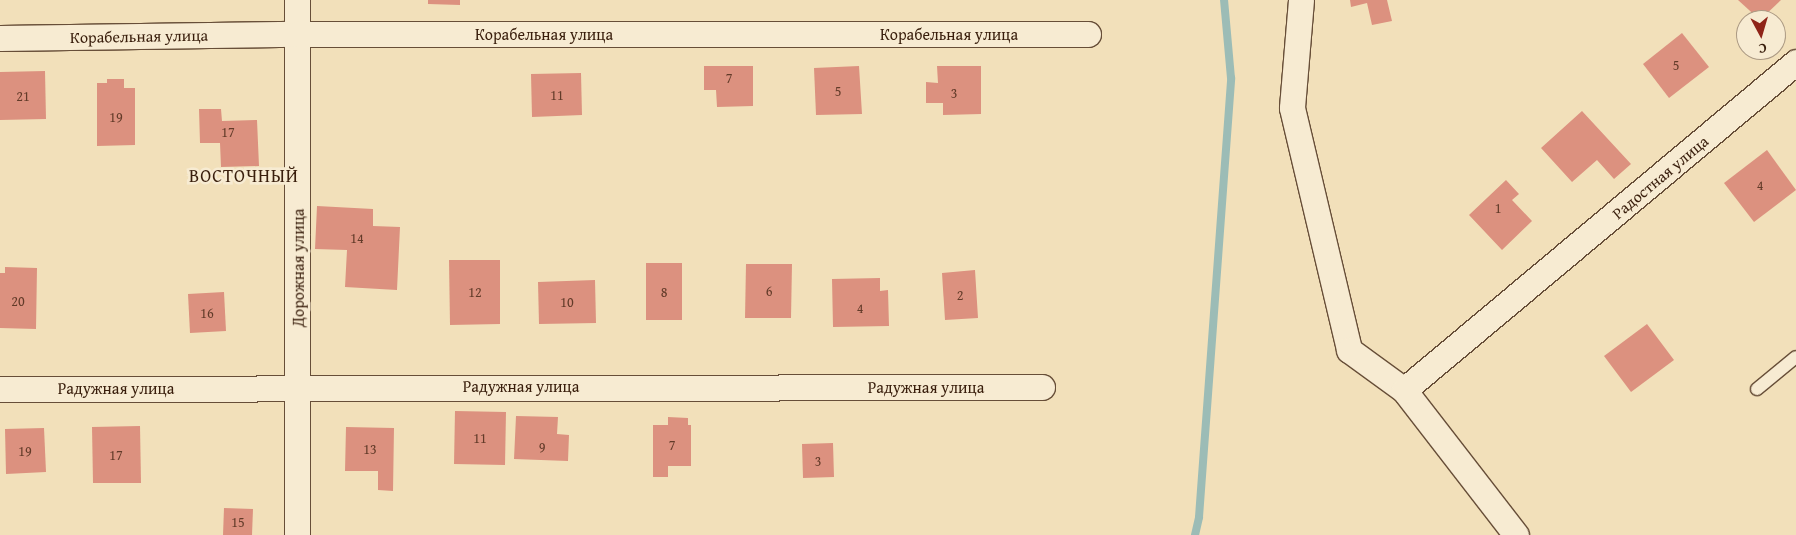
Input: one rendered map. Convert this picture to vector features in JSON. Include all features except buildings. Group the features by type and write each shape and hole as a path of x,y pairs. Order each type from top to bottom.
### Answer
{"street":[{"name":"Дорожная улица","path":"297,0 299,386 297,535"},
{"path":"1300,0 1292,108 1349,350 1404,390 1516,535"},
{"name":"Корабельная улица","path":"0,38 297,34 1088,34"},
{"name":"Радостная улица","path":"1404,390 1525,291 1796,62"},
{"name":"Радужная улица","path":"0,388 299,386 1042,387"}],"lane":[{"path":"1757,389 1796,357"}],"waterway":[{"path":"1195,535 1199,517 1231,78 1224,0"}],"district":[{"name":"ВОСТОЧНЫЙ","path":"244,176"}]}
